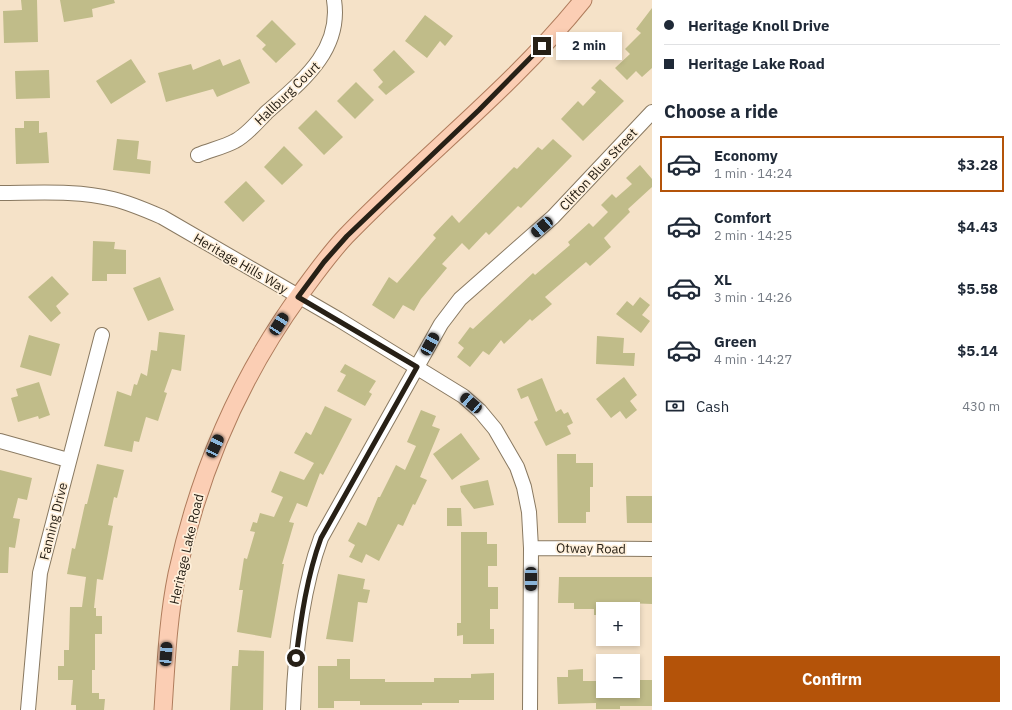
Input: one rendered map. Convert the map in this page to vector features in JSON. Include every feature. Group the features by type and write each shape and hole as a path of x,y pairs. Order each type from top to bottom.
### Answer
{"main road":[{"name":"Heritage Lake Road","path":"163,710 168,638 177,575 192,512 215,446 243,384 265,346 324,262 347,236 479,110 563,25 583,0"}],"street":[{"name":"Hallburg Court","path":"198,155 236,141 311,72 322,58 330,42 334,25 334,0"},
{"name":"Clifton Blue Street","path":"294,710 294,671 297,646 313,559 329,521 441,324 460,299 553,217 652,112"},
{"name":"Heritage Hills Way","path":"0,193 85,194 112,198 135,205 162,217 417,367 463,396 474,406 496,429 518,467 529,512 531,548 530,710"},
{"name":"Fanning Drive","path":"28,710 40,573 68,460 102,336"},
{"path":"0,441 68,460"},
{"name":"Otway Road","path":"531,548 652,549"}],"building":[{"path":"21,0 37,0 38,42 4,43 3,11 22,10"},
{"path":"60,0 114,0 115,3 92,9 93,17 64,22"},
{"path":"652,8 652,68 642,77 636,71 627,80 615,68 630,54 625,49 641,33 636,29"},
{"path":"425,15 453,36 445,46 440,41 427,58 405,41"},
{"path":"272,20 296,44 276,63 262,49 266,45 256,36"},
{"path":"394,50 415,72 386,95 378,87 383,82 373,70"},
{"path":"131,59 146,82 111,104 96,81"},
{"path":"220,59 223,66 240,59 250,83 217,97 213,89 166,102 158,73 191,64 193,70"},
{"path":"49,70 50,98 16,99 15,71"},
{"path":"600,79 624,101 583,141 561,119 578,101 583,106 596,92 591,88"},
{"path":"356,82 374,100 355,119 337,101"},
{"path":"316,110 343,137 324,155 298,128"},
{"path":"24,121 39,121 39,133 47,132 49,163 16,164 15,128 24,128"},
{"path":"117,139 139,141 137,159 151,161 150,174 113,170"},
{"path":"553,139 572,156 521,208 518,206 489,235 486,232 469,250 462,243 442,264 447,268 421,299 414,311 403,305 394,319 372,305 389,277 397,283 436,238 433,235 452,215 459,223 514,167 517,169 538,147 542,150"},
{"path":"284,146 303,165 282,185 264,167"},
{"path":"640,165 652,179 652,187 628,209 630,212 604,238 611,247 590,266 586,262 545,297 552,304 532,321 530,319 504,344 501,340 489,355 483,351 470,367 457,357 464,348 458,343 470,327 473,329 533,273 535,275 570,245 568,242 589,223 593,227 608,212 601,205 612,194 616,198 632,184 626,178"},
{"path":"246,181 265,201 243,222 224,202"},
{"path":"93,241 115,242 114,249 126,250 126,274 107,274 107,281 92,281"},
{"path":"52,276 69,294 56,306 61,313 51,322 28,297"},
{"path":"160,277 174,310 148,321 133,288"},
{"path":"640,297 650,305 642,315 650,321 641,333 616,314 627,301 633,306"},
{"path":"159,332 185,335 181,371 172,369 164,392 167,393 158,421 146,417 139,442 134,441 132,452 104,446 117,391 131,396 134,384 137,385 141,373 147,376 151,350 157,351"},
{"path":"29,335 60,344 51,376 20,367"},
{"path":"597,336 624,338 623,353 635,353 634,366 596,364"},
{"path":"345,364 376,381 369,392 372,394 365,406 337,391 346,375 340,372"},
{"path":"624,377 637,395 630,401 637,410 626,419 620,411 611,418 596,399"},
{"path":"542,378 556,412 561,409 564,414 568,412 573,423 567,426 571,434 546,446 534,422 538,420 528,396 521,399 517,389"},
{"path":"39,382 50,415 39,419 38,416 18,422 11,398 18,396 16,389"},
{"path":"325,406 352,419 323,475 320,473 307,507 297,503 289,522 294,523 282,564 284,564 271,638 237,632 243,590 239,590 244,558 247,559 255,532 250,531 253,522 257,523 260,513 274,517 283,497 271,492 280,471 304,480 314,463 294,453 306,432 311,435"},
{"path":"421,410 436,416 432,426 440,429 420,477 427,480 415,505 413,504 403,526 398,524 379,561 366,554 362,563 349,557 355,545 348,541 358,522 366,526 378,497 380,497 396,465 405,470 416,446 407,442"},
{"path":"461,433 480,459 452,480 433,454"},
{"path":"557,454 576,454 576,463 593,463 593,487 590,487 590,512 586,512 586,523 558,523"},
{"path":"97,464 124,470 117,498 114,497 108,525 113,526 103,580 97,579 94,608 96,608 96,616 102,616 102,634 95,634 95,670 92,670 92,693 99,693 99,699 105,699 104,710 76,710 76,705 71,705 73,680 58,680 58,666 64,666 64,650 69,650 70,607 82,607 86,577 67,574 72,548 75,549 85,504 87,504"},
{"path":"0,470 32,478 27,500 18,498 13,518 20,519 15,548 9,547 8,573 0,573"},
{"path":"488,480 494,505 474,509 461,492 460,486"},
{"path":"626,496 652,496 652,523 627,523"},
{"path":"447,508 461,508 462,526 447,526"},
{"path":"461,532 487,532 487,544 497,544 497,566 488,566 488,587 498,587 498,609 490,609 490,629 494,629 494,644 463,644 463,635 457,636 457,623 461,623"},
{"path":"338,574 365,579 363,589 370,590 367,603 358,602 353,642 326,639"},
{"path":"559,577 652,577 652,604 640,604 640,602 596,602 596,615 594,615 594,609 574,609 574,603 558,603"},
{"path":"239,650 264,651 263,710 230,710 232,666 238,666"},
{"path":"337,659 350,659 350,679 385,679 385,682 434,682 434,678 471,678 471,674 494,673 494,700 459,700 459,703 422,703 422,705 360,705 360,701 334,701 334,708 318,708 318,666 337,666"},
{"path":"583,669 583,681 596,681 596,698 640,698 640,680 652,680 652,706 620,706 620,709 596,709 596,703 558,704 557,677 568,677 568,670"}],"route":[{"path":"296,658 308,582 313,559 321,538 329,521 417,367 338,319 298,297 324,262 347,236 479,110 542,46"}]}
